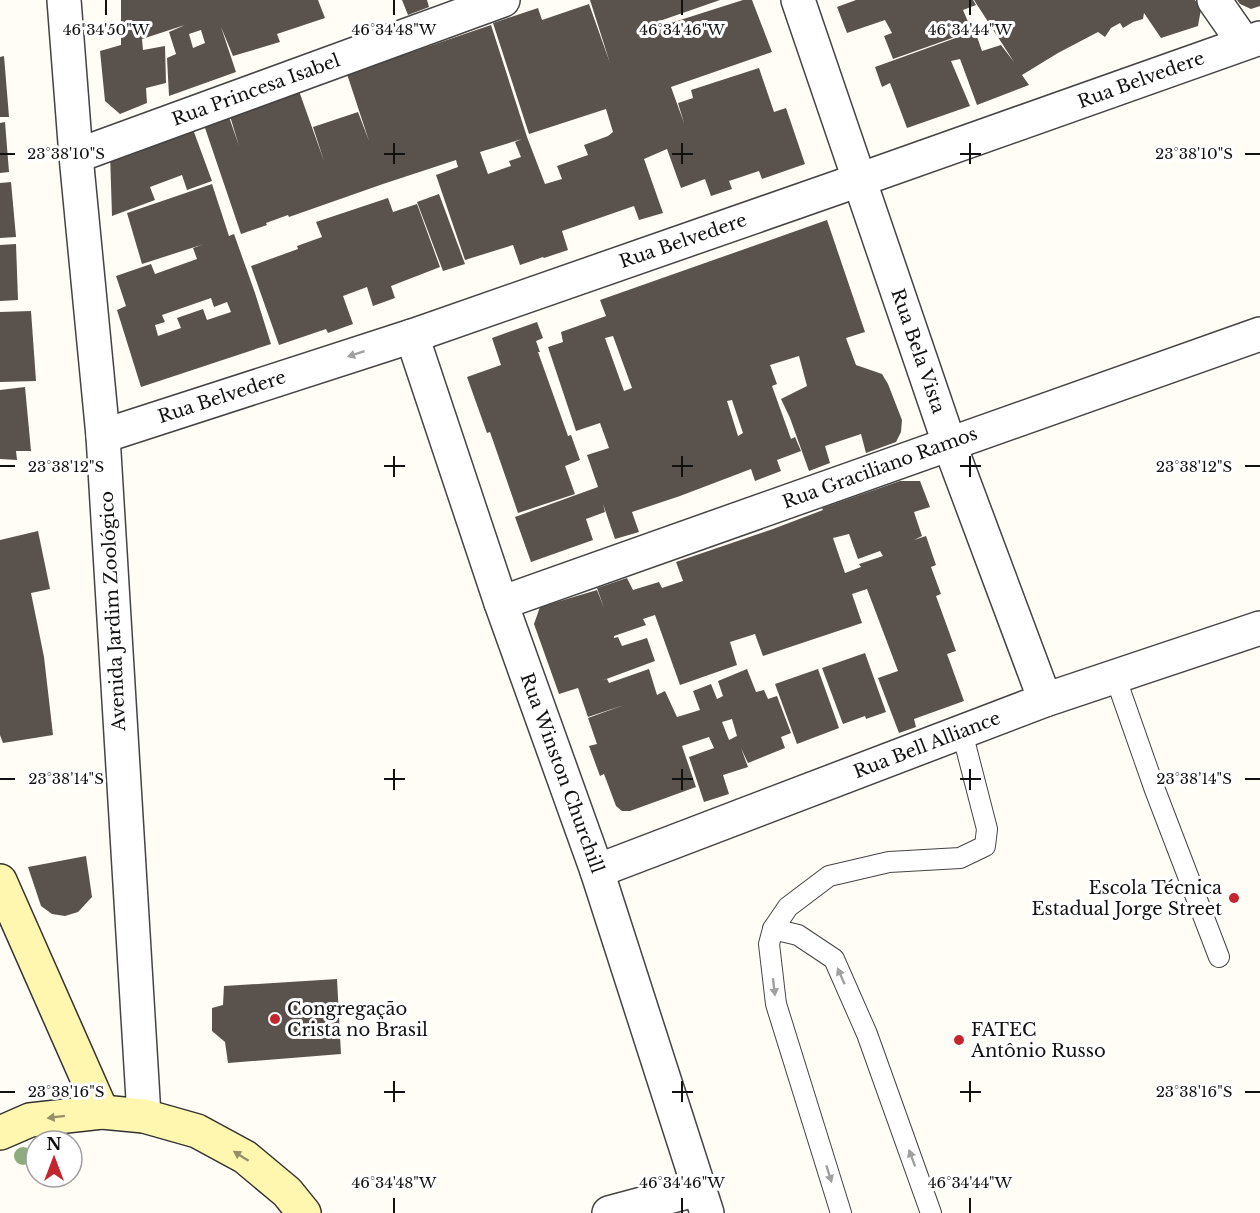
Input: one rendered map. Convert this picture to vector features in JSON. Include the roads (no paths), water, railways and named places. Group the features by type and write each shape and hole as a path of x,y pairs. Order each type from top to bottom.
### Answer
{"street":[{"name":"Avenida Jardim Zoológico","path":"64,0 76,156 103,436 144,1116"},
{"name":"Rua Princesa Isabel","path":"76,156 503,0"},
{"name":"Rua Bela Vista","path":"798,0 950,443 1045,700"},
{"path":"1214,0 1252,41"},
{"name":"Rua Belvedere","path":"103,436 412,336 1252,41"},
{"name":"Rua Graciliano Ramos","path":"501,603 1260,334"},
{"name":"Rua Winston Churchill","path":"412,336 501,603 597,871 703,1201"},
{"name":"Rua Bell Alliance","path":"597,871 1045,700 1260,628"},
{"path":"0,881 102,1112"},
{"path":"0,1133 30,1120 102,1112 144,1116 197,1131 245,1157 287,1192 304,1213"},
{"path":"609,1213 703,1201"}],"lane":[{"path":"1115,676 1218,957"},
{"path":"841,1213 776,1004 769,945 773,929 788,907 829,876 889,862 960,858 985,846 987,829 962,732"},
{"path":"773,929 798,935 834,959 867,1034 931,1213"}],"place":[{"name":"Escola Técnica Estadual Jorge Street","path":"1234,898"},
{"name":"Congregação Crista no Brasil","path":"275,1019"},
{"name":"FATEC Antônio Russo","path":"959,1040"}]}
